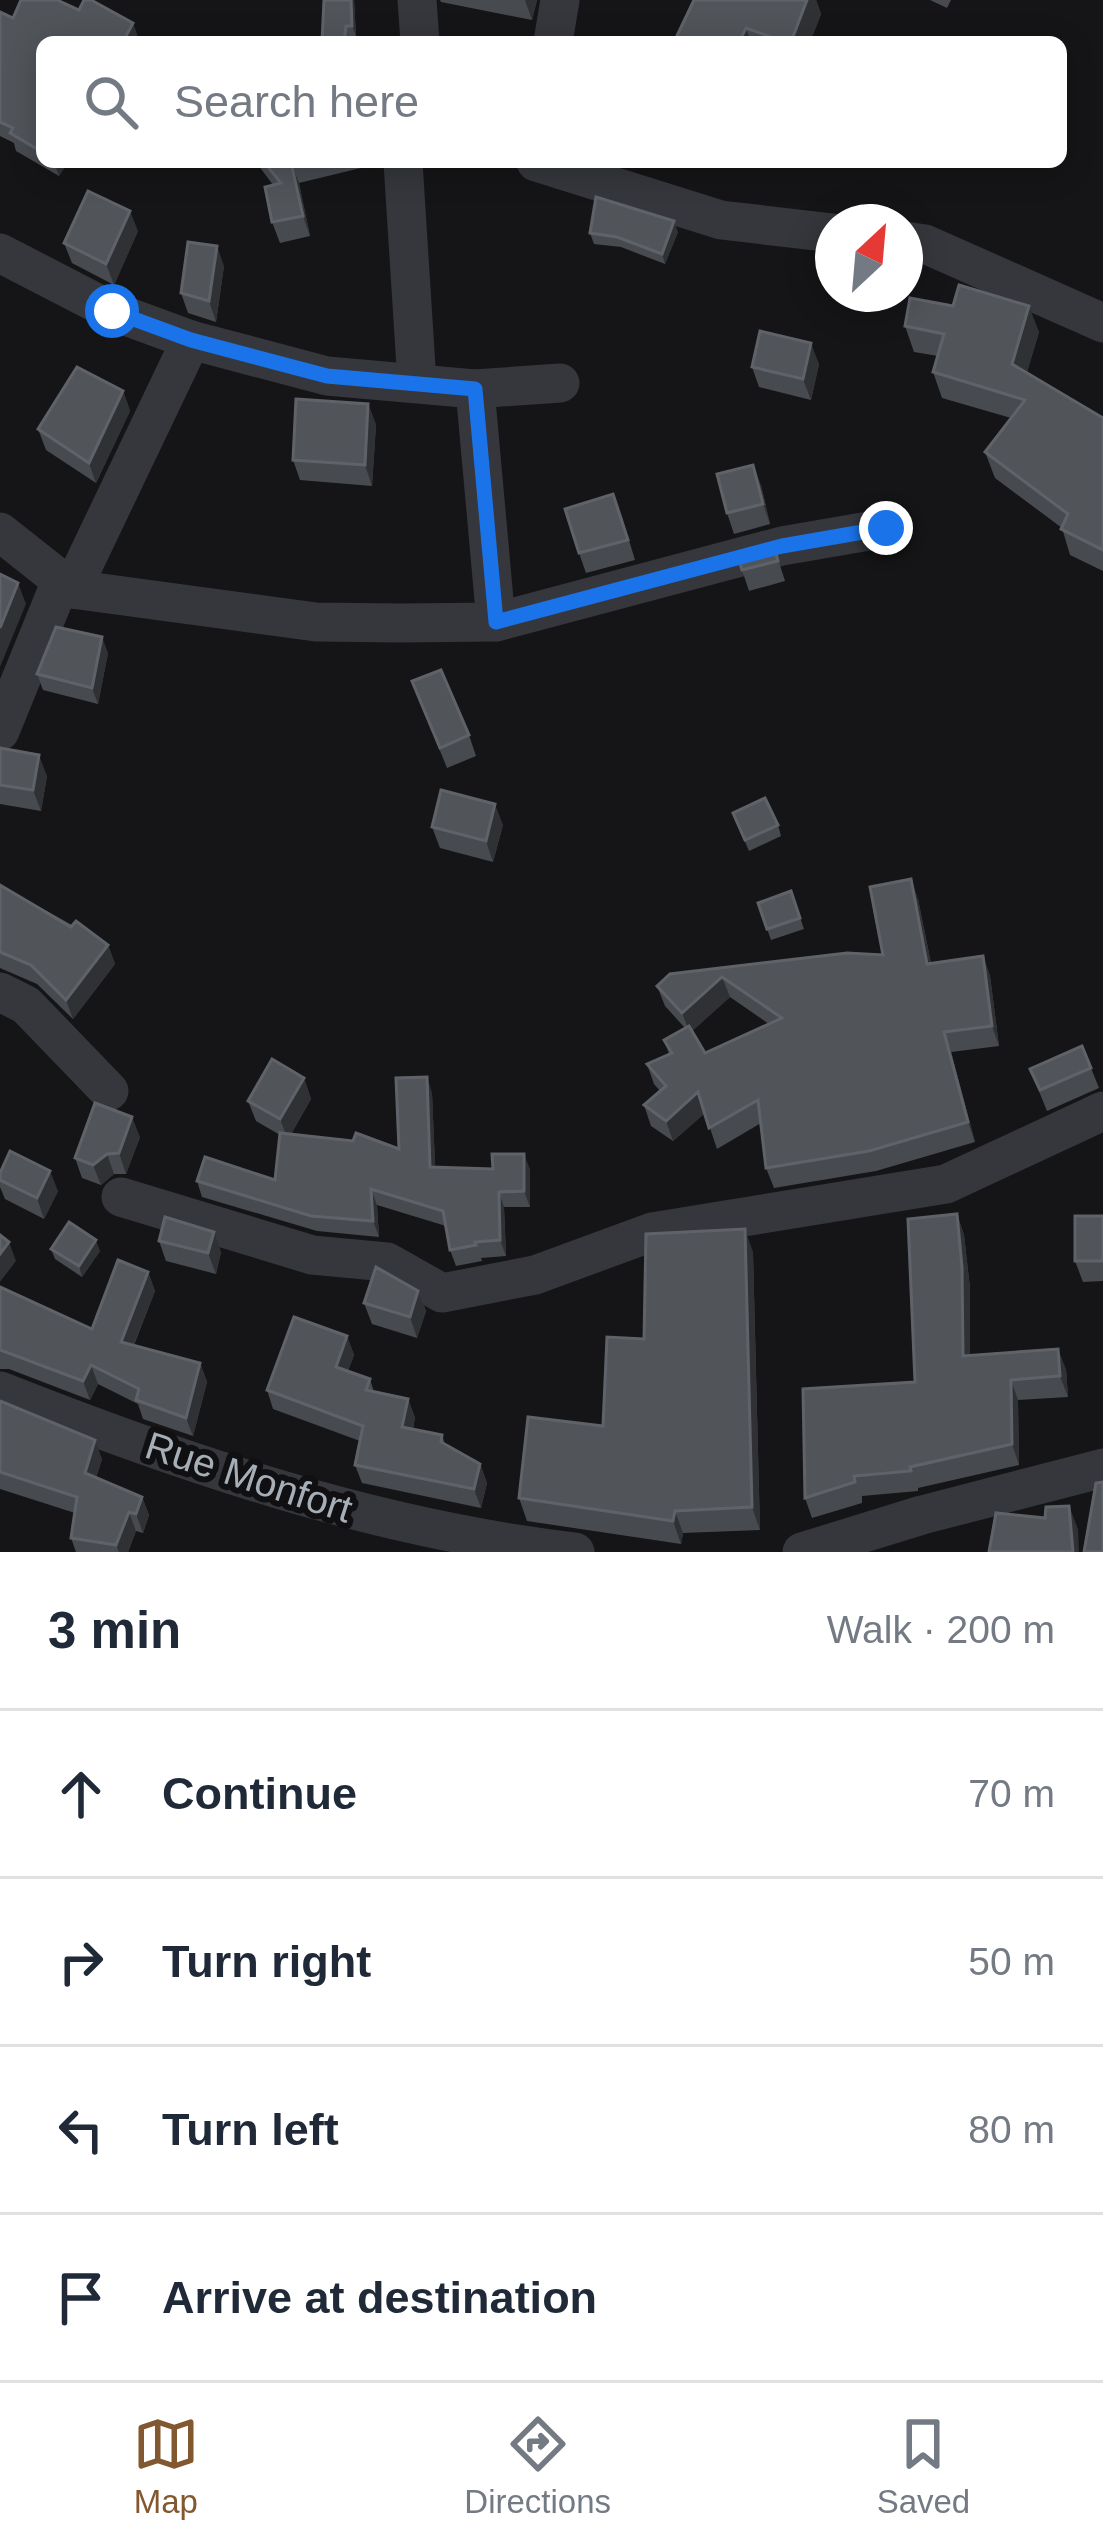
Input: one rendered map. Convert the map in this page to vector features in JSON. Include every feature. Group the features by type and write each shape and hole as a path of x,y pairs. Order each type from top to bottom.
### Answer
{"street":[{"path":"417,0 420,36"},
{"path":"554,36 560,0"},
{"path":"403,168 417,383"},
{"path":"555,168 721,220 815,231"},
{"path":"923,244 1103,323"},
{"path":"0,253 112,311 191,340 327,376 475,389 560,383"},
{"path":"0,731 66,585 191,340"},
{"path":"475,389 496,622"},
{"path":"0,532 66,585 316,622 496,622 782,546 886,528"},
{"path":"0,992 26,1005 109,1091"},
{"path":"121,1197 312,1255 387,1262 442,1293 535,1275 652,1232 946,1184 1103,1111"},
{"name":"Rue Monfort","path":"0,1390 262,1484 378,1535 575,1552"},
{"path":"802,1552 1103,1468"}],"building":[{"path":"21,0 57,0 79,10 84,0 91,0 133,23 126,36 36,36 36,148 0,122 0,12 13,18"},
{"path":"324,0 351,0 352,26 346,26 345,36 322,36"},
{"path":"694,0 807,0 793,36 768,36 746,28 742,36 677,36"},
{"path":"269,168 292,168 303,216 272,222 265,187 281,183"},
{"path":"88,191 130,211 106,264 64,243"},
{"path":"596,197 674,221 662,254 617,237 590,233"},
{"path":"188,242 217,246 209,301 181,293"},
{"path":"959,285 1029,306 1012,364 1103,418 1103,550 1061,529 1068,514 985,452 1025,400 933,372 944,334 905,326 908,312 923,312 923,300 953,306"},
{"path":"760,331 811,343 803,379 752,367"},
{"path":"77,367 123,391 89,463 38,429"},
{"path":"296,399 368,404 365,465 293,460"},
{"path":"753,465 763,504 727,513 717,474"},
{"path":"613,494 628,540 579,553 565,509"},
{"path":"775,550 778,561 742,570 739,560"},
{"path":"0,574 18,583 0,628"},
{"path":"56,627 102,637 92,688 37,674"},
{"path":"441,670 469,735 440,748 412,681"},
{"path":"0,748 39,755 33,790 0,785"},
{"path":"441,790 495,804 486,841 432,827"},
{"path":"765,798 778,825 745,840 733,813"},
{"path":"911,879 927,964 983,956 992,1026 944,1032 968,1122 869,1151 766,1168 758,1100 709,1128 698,1092 666,1121 644,1105 666,1086 647,1064 672,1053 664,1040 689,1026 705,1053 782,1018 722,977 682,1013 657,986 670,974 847,953 883,955 870,887"},
{"path":"0,885 71,927 76,921 108,945 66,1000 31,965 0,952"},
{"path":"791,891 800,918 767,929 758,903"},
{"path":"1082,1046 1091,1068 1040,1090 1030,1069"},
{"path":"272,1059 304,1078 280,1119 248,1101"},
{"path":"427,1077 430,1167 493,1169 492,1154 524,1154 524,1191 499,1192 500,1240 450,1250 443,1211 371,1189 373,1221 311,1216 197,1181 205,1157 275,1180 280,1133 353,1141 356,1133 399,1149 396,1078"},
{"path":"95,1103 132,1117 119,1153 107,1154 93,1165 75,1158"},
{"path":"10,1151 50,1171 37,1198 0,1180"},
{"path":"957,1214 963,1356 1058,1349 1060,1376 1011,1380 1012,1444 910,1467 911,1471 854,1476 855,1482 805,1498 803,1389 915,1382 908,1219"},
{"path":"1075,1216 1103,1216 1103,1261 1075,1261"},
{"path":"165,1217 214,1232 208,1253 159,1241"},
{"path":"69,1222 96,1240 79,1266 51,1249"},
{"path":"745,1229 752,1507 675,1511 673,1521 519,1498 528,1417 603,1426 607,1337 644,1339 646,1234"},
{"path":"118,1260 148,1272 121,1342 200,1363 186,1418 136,1400 139,1389 91,1365 83,1381 0,1350 0,1287 92,1329"},
{"path":"376,1267 418,1291 410,1317 364,1303"},
{"path":"294,1317 347,1336 336,1367 370,1379 366,1390 408,1399 402,1427 442,1435 441,1442 480,1464 474,1489 355,1465 363,1426 267,1390"},
{"path":"0,1401 95,1440 85,1473 142,1497 136,1514 129,1512 116,1545 71,1538 77,1497 0,1472"},
{"path":"1103,1482 1103,1552 1084,1552 1096,1483"},
{"path":"1069,1506 1073,1552 989,1552 996,1513 1045,1518 1046,1507"}],"route":[{"path":"112,311 191,340 327,376 475,389 496,622 782,546 886,528"}]}
